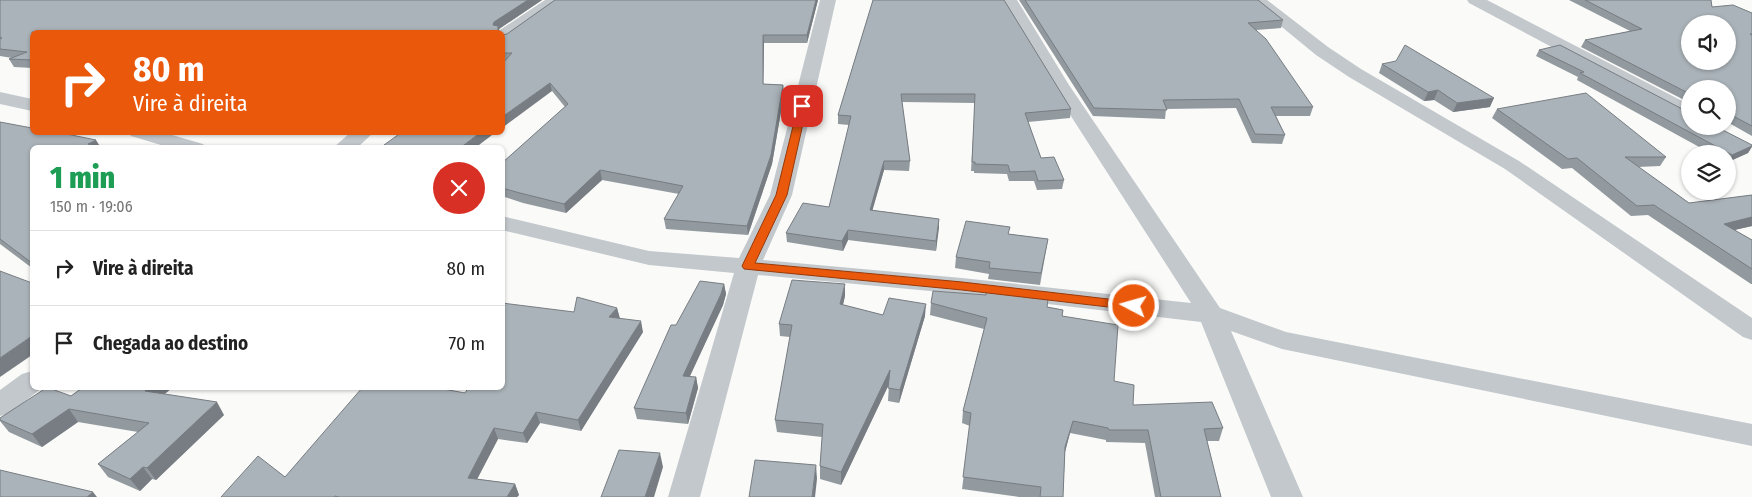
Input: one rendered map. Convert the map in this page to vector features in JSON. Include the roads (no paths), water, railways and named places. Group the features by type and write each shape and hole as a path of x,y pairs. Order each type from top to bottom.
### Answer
{"street":[{"path":"505,35 556,0"},
{"path":"684,497 748,266 782,195 828,0"},
{"path":"1009,0 1060,85 1211,314 1287,497"},
{"path":"1257,0 1349,69 1512,165 1752,330"},
{"path":"1475,0 1681,108"},
{"path":"0,98 30,105"},
{"path":"149,135 185,145"},
{"path":"346,145 360,135"},
{"path":"505,224 649,258 962,286 1211,314 1282,340 1752,434"},
{"path":"0,405 30,382"}]}
